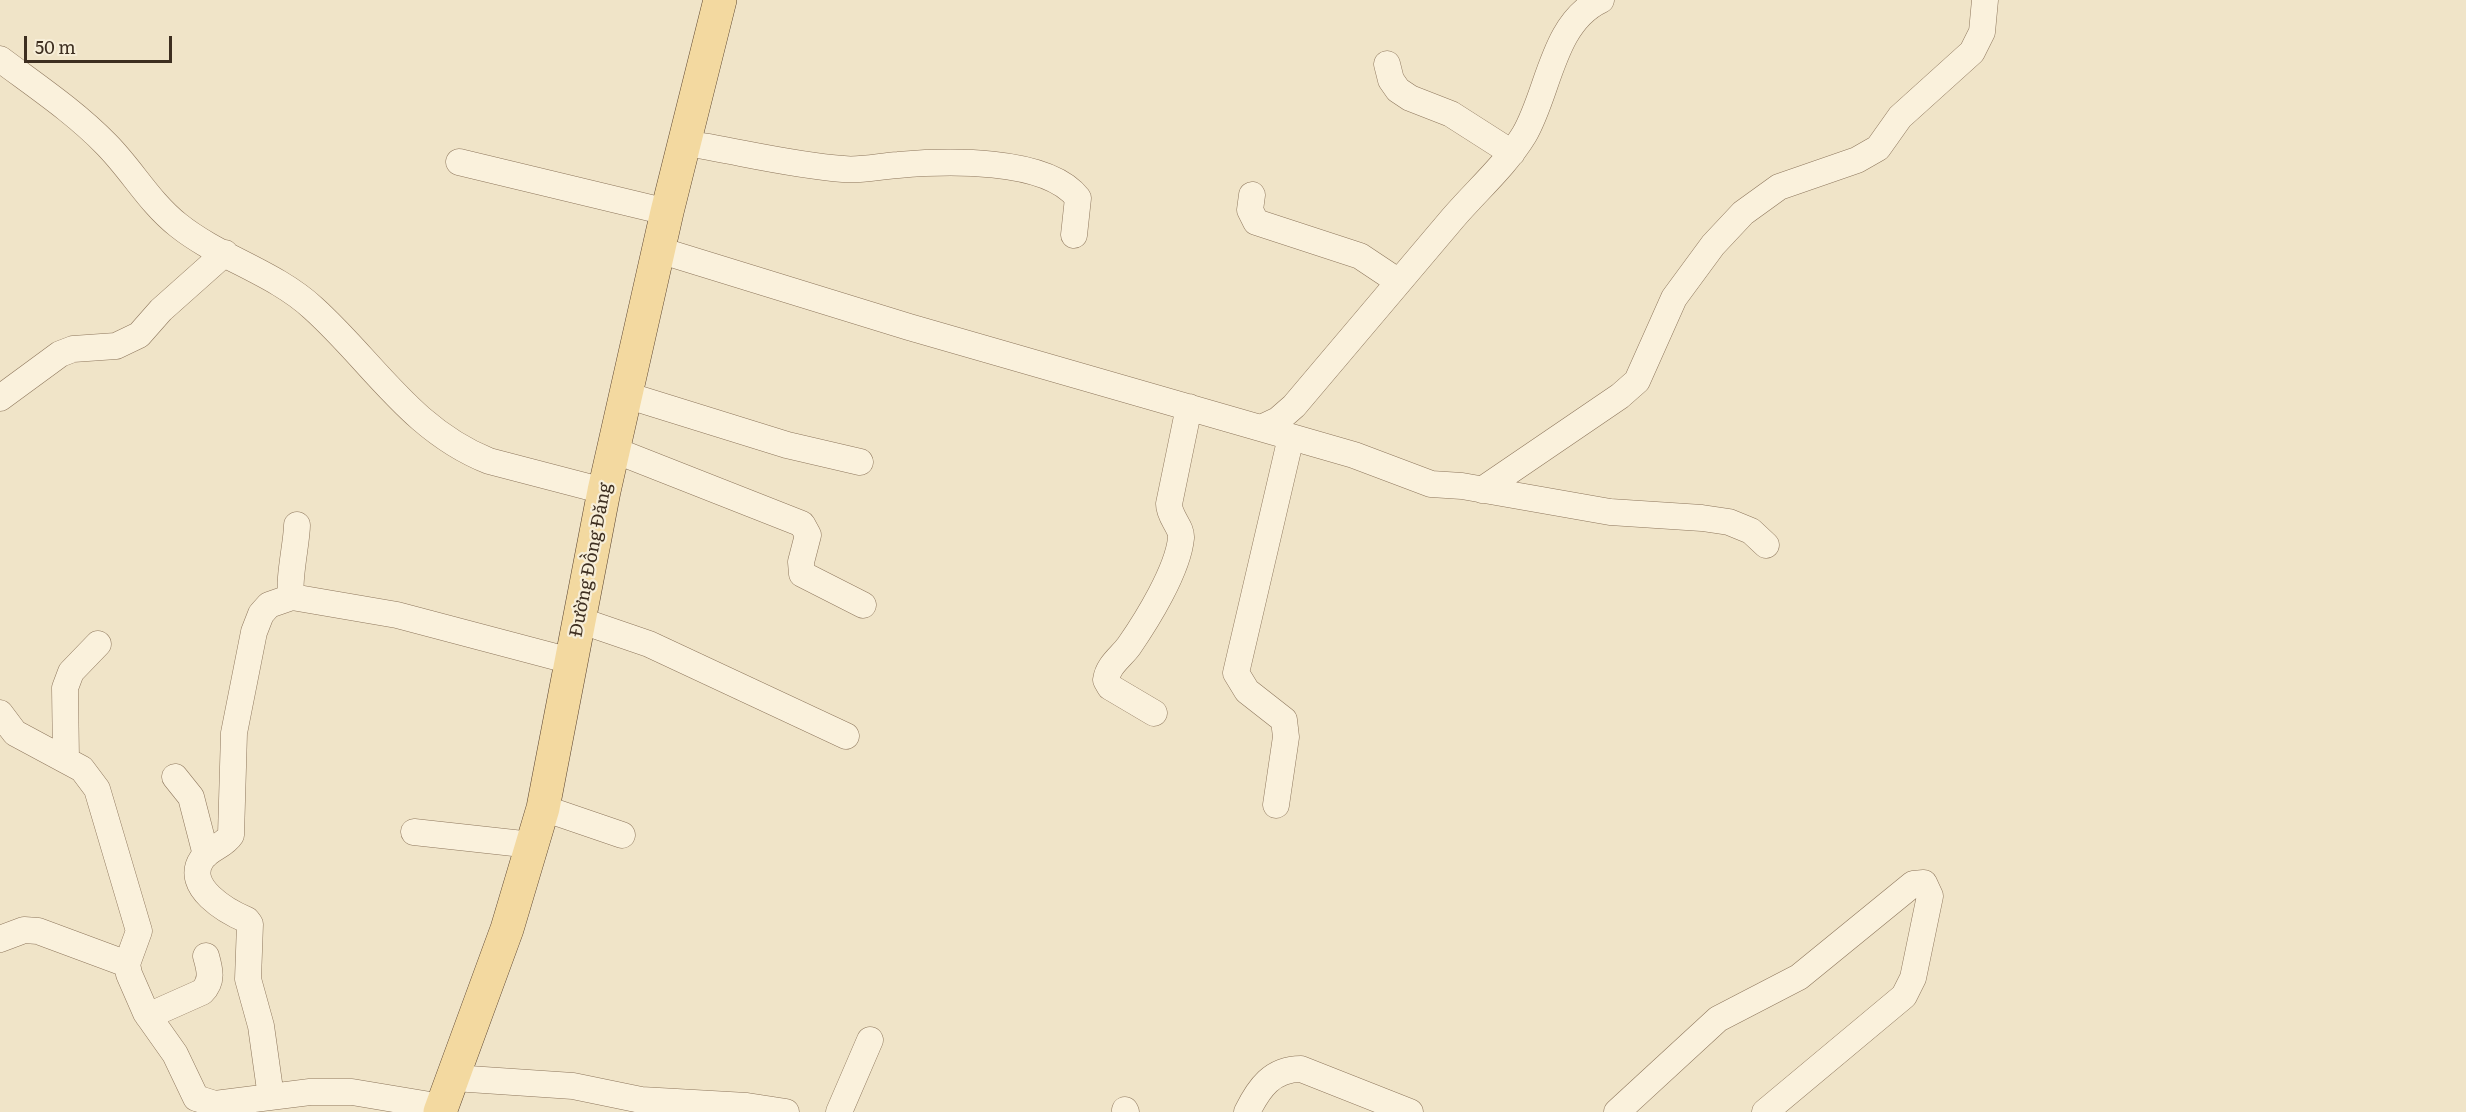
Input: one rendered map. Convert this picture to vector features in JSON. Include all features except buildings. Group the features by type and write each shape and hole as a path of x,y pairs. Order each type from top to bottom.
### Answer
{"main road":[{"name":"Đường Đồng Đăng","path":"445,1099 507,929 543,808 604,490 667,212 720,0"}],"street":[{"path":"1482,490 1620,396 1637,381 1674,298 1713,245 1743,213 1779,187 1857,160 1878,148 1900,117 1972,52 1982,32 1985,0"},
{"path":"1261,428 1278,420 1294,406 1512,153 1533,119 1563,39 1594,1"},
{"path":"0,59 104,142 142,189 179,226 312,307 379,380 424,423 467,451 489,461 604,490"},
{"path":"1387,64 1398,90 1410,98 1451,114 1512,153"},
{"path":"684,142 843,169 901,165 978,164 1031,171 1058,183 1078,198 1074,235"},
{"path":"459,162 667,212"},
{"path":"1252,195 1250,210 1256,222 1360,256 1400,282"},
{"path":"659,250 909,327 1354,455 1431,484 1482,490 1610,512 1729,522 1751,531 1766,545"},
{"path":"0,398 60,354 73,349 116,346 139,335 225,253"},
{"path":"626,394 787,445 860,462"},
{"path":"1154,713 1110,687 1106,680 1109,669 1128,648 1156,604 1178,549 1180,533 1170,515 1169,504 1189,407"},
{"path":"1276,805 1286,737 1284,720 1247,691 1236,673 1291,437"},
{"path":"614,450 802,524 808,535 801,562 802,574 863,604"},
{"path":"292,597 290,588 297,525"},
{"path":"265,1103 261,1026 248,979 250,924 247,920 214,902 207,895 199,876 199,865 206,855 227,841 232,829 234,733 254,632 261,614 269,605 292,597 397,615 571,661"},
{"path":"579,620 649,644 846,736"},
{"path":"66,760 65,688 67,678 98,645"},
{"path":"0,712 15,733 66,760 89,776 100,800 139,931 127,964 148,1016 175,1054 196,1098 215,1104 265,1103 310,1092 352,1092 445,1099 573,1086 594,1102 641,1100 747,1106 786,1112"},
{"path":"175,777 191,796 206,855"},
{"path":"543,808 622,835"},
{"path":"414,832 532,845"},
{"path":"1617,1112 1718,1019 1799,977 1913,884 1924,883 1930,896 1913,978 1904,996 1765,1112"},
{"path":"0,939 24,930 38,931 127,964"},
{"path":"148,1016 202,992 207,987 210,974 206,956"},
{"path":"839,1112 870,1040"},
{"path":"1247,1112 1257,1092 1277,1073 1287,1069 1301,1069 1410,1112"}]}
